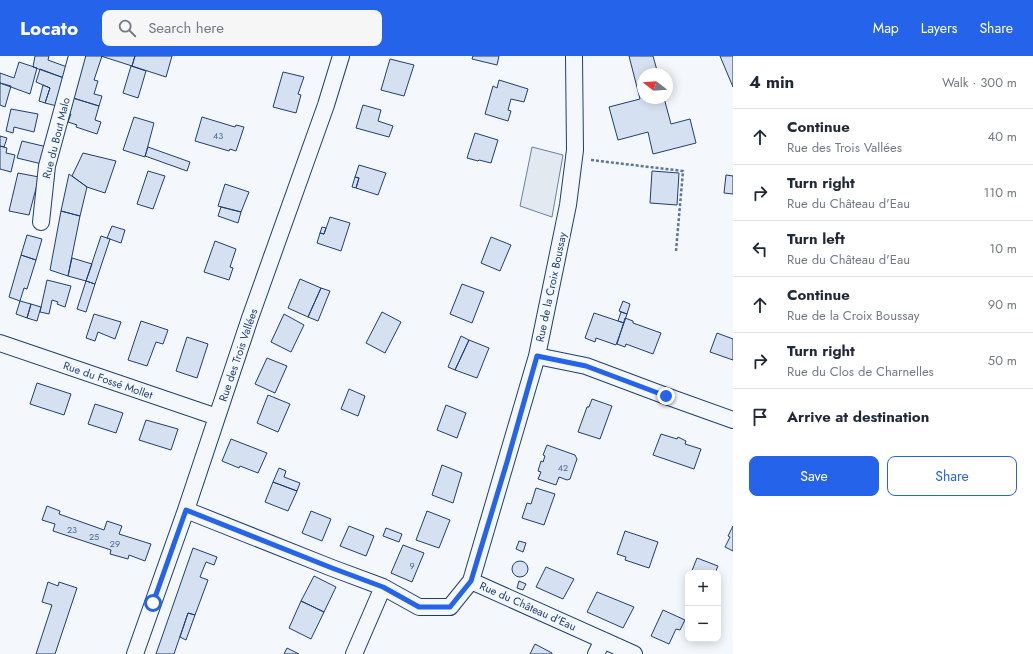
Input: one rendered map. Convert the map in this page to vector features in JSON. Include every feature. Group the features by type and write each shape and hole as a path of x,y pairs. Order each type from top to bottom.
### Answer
{"street":[{"name":"Rue du Bout Malo","path":"41,222 47,166 77,56"},
{"name":"Rue des Trois Vallées","path":"135,654 186,510 250,318 326,105 341,56"},
{"name":"Rue de la Croix Boussay","path":"471,581 537,356 567,209 575,150 574,56"},
{"name":"Rue du Fossé Mollet","path":"0,343 217,417"},
{"path":"537,356 586,366 733,420"},
{"name":"Rue du Château d'Eau","path":"186,510 383,587 419,607 450,607 471,581 600,647 634,654"},
{"path":"354,654 383,587"}],"path":[{"path":"572,171 590,160 683,171 676,251"}],"shaded area":[{"path":"532,147 563,155 552,217 520,206"}],"building":[{"path":"35,56 49,56 48,60 67,67 64,78 33,67"},
{"path":"85,56 102,56 94,80 98,81 94,94 102,96 99,106 73,98"},
{"path":"101,56 135,56 132,66"},
{"path":"135,56 172,56 166,77 132,66"},
{"path":"473,56 499,56 497,65 472,59"},
{"path":"629,56 653,56 656,68 637,68 637,87"},
{"path":"720,56 733,56 733,87"},
{"path":"390,59 414,65 404,96 381,90"},
{"path":"19,62 37,68 30,94 0,83 0,73 14,78"},
{"path":"131,66 146,71 138,98 123,93"},
{"path":"40,69 64,78 57,106 45,103 50,88 36,82"},
{"path":"283,72 304,77 298,94 301,95 296,113 273,107"},
{"path":"499,80 528,89 524,102 511,99 508,110 511,111 508,121 485,114 493,86 497,88"},
{"path":"0,83 11,86 5,107 0,105"},
{"path":"43,85 50,88 45,103 39,101"},
{"path":"73,98 99,106 95,120 101,122 97,134 76,127 77,125 68,122 71,114 69,114"},
{"path":"637,100 637,104 666,104 671,124 690,119 696,143 653,154 648,132 618,140 609,107"},
{"path":"363,105 381,110 378,121 393,126 389,137 356,128"},
{"path":"11,109 38,114 34,132 14,127 13,133 6,131"},
{"path":"134,117 154,123 145,157 123,150"},
{"path":"202,117 235,127 236,125 244,127 236,151 230,149 229,151 195,141"},
{"path":"475,133 498,140 491,163 467,158"},
{"path":"0,136 7,138 4,147 0,146"},
{"path":"22,141 47,147 42,164 17,158"},
{"path":"0,146 7,148 6,153 15,155 11,172 0,169"},
{"path":"148,147 190,162 187,171 145,156"},
{"path":"83,153 116,161 105,193 87,187 72,176"},
{"path":"359,165 386,173 378,195 356,188 359,178 355,177"},
{"path":"148,171 165,176 153,209 137,204"},
{"path":"652,171 679,173 677,205 650,203"},
{"path":"18,173 39,177 29,215 9,211"},
{"path":"69,174 87,187 80,216 61,211"},
{"path":"726,175 733,176 733,194 724,193"},
{"path":"355,177 359,178 356,188 352,187"},
{"path":"225,184 249,192 241,212 218,206"},
{"path":"221,207 241,212 238,223 218,216"},
{"path":"61,211 80,216 68,276 50,270"},
{"path":"330,217 350,223 341,251 317,243 320,233 324,234"},
{"path":"112,226 125,230 121,243 107,238"},
{"path":"322,227 326,228 324,234 320,233"},
{"path":"27,235 42,239 36,260 21,255"},
{"path":"101,236 110,239 95,284 86,281"},
{"path":"491,237 511,245 500,271 481,263"},
{"path":"215,241 236,249 230,267 233,268 229,280 204,272"},
{"path":"21,255 36,260 27,289 24,288 20,301 9,297"},
{"path":"72,258 92,264 86,281 68,276"},
{"path":"300,279 321,288 308,317 288,308"},
{"path":"47,280 71,286 65,307 52,300 49,314 40,312"},
{"path":"86,281 95,284 86,312 77,309"},
{"path":"462,284 484,292 472,323 450,314"},
{"path":"321,288 330,291 318,321 308,317"},
{"path":"20,301 31,304 27,318 16,314"},
{"path":"623,301 630,304 627,314 619,311"},
{"path":"31,304 41,307 37,321 27,318"},
{"path":"382,312 401,322 385,353 366,343"},
{"path":"621,312 627,314 624,323 618,321"},
{"path":"594,313 624,323 616,345 596,338 595,342 585,338"},
{"path":"94,314 121,322 115,339 98,332 95,341 86,338"},
{"path":"284,314 304,325 291,352 271,342"},
{"path":"625,318 633,321 633,323 661,333 653,354 626,344 625,347 617,344"},
{"path":"141,321 168,330 163,344 156,342 147,366 128,360"},
{"path":"717,333 733,339 733,360 710,352"},
{"path":"461,336 469,340 455,370 448,367"},
{"path":"187,337 208,344 197,378 176,371"},
{"path":"469,340 489,348 477,378 455,370"},
{"path":"267,358 287,366 275,393 255,384"},
{"path":"37,383 71,394 64,415 30,404"},
{"path":"349,389 365,396 358,416 341,409"},
{"path":"268,395 290,404 278,432 257,423"},
{"path":"592,399 612,406 600,439 578,432 587,407 589,407"},
{"path":"95,404 123,413 116,433 88,424"},
{"path":"446,405 466,413 457,438 437,430"},
{"path":"146,420 178,429 171,450 139,440"},
{"path":"661,434 677,439 678,437 686,441 685,444 701,449 694,469 653,455"},
{"path":"231,439 267,453 258,473 240,466 239,468 222,461"},
{"path":"547,445 575,455 577,459 570,479 567,480 559,477 556,485 538,479 541,472 538,471 541,461 543,462 545,456 543,455"},
{"path":"442,465 462,473 453,503 432,495"},
{"path":"279,468 286,471 284,477 300,483 297,491 273,482"},
{"path":"273,482 297,491 288,511 265,502"},
{"path":"536,488 555,494 544,525 522,518 527,503 531,504"},
{"path":"47,506 60,511 59,514 104,530 107,521 122,526 119,534 151,544 145,561 129,555 128,559 110,554 111,550 53,531 55,524 42,520"},
{"path":"311,511 331,519 322,541 302,533"},
{"path":"427,511 450,520 439,548 416,540"},
{"path":"349,526 374,536 366,556 340,546"},
{"path":"733,526 733,551 725,547"},
{"path":"386,528 402,534 399,542 383,536"},
{"path":"625,531 658,542 649,568 625,560 626,557 617,554"},
{"path":"519,541 526,543 523,552 516,549"},
{"path":"403,545 424,553 412,582 391,573"},
{"path":"193,548 217,557 214,565 206,562 200,577 208,580 195,615 188,613 174,654 156,654"},
{"path":"697,558 718,566 716,570 692,570"},
{"path":"520,561 527,566 528,569 523,576 520,577 513,572 512,569 517,562"},
{"path":"546,567 574,579 563,599 536,587"},
{"path":"314,576 336,587 324,612 301,601"},
{"path":"519,581 526,584 523,590 517,588"},
{"path":"48,582 58,586 59,582 77,588 55,654 36,654 52,605 42,602"},
{"path":"597,592 634,607 623,628 587,612"},
{"path":"301,601 324,612 311,639 289,628"},
{"path":"663,610 685,620 680,630 676,629 669,644 651,636"},
{"path":"188,613 195,615 186,640 180,637"},
{"path":"535,644 552,653 552,654 530,654"},
{"path":"287,648 299,654 284,654"}],"route":[{"path":"153,603 186,510 383,587 419,607 450,607 471,581 537,356 586,366 666,396"}]}
